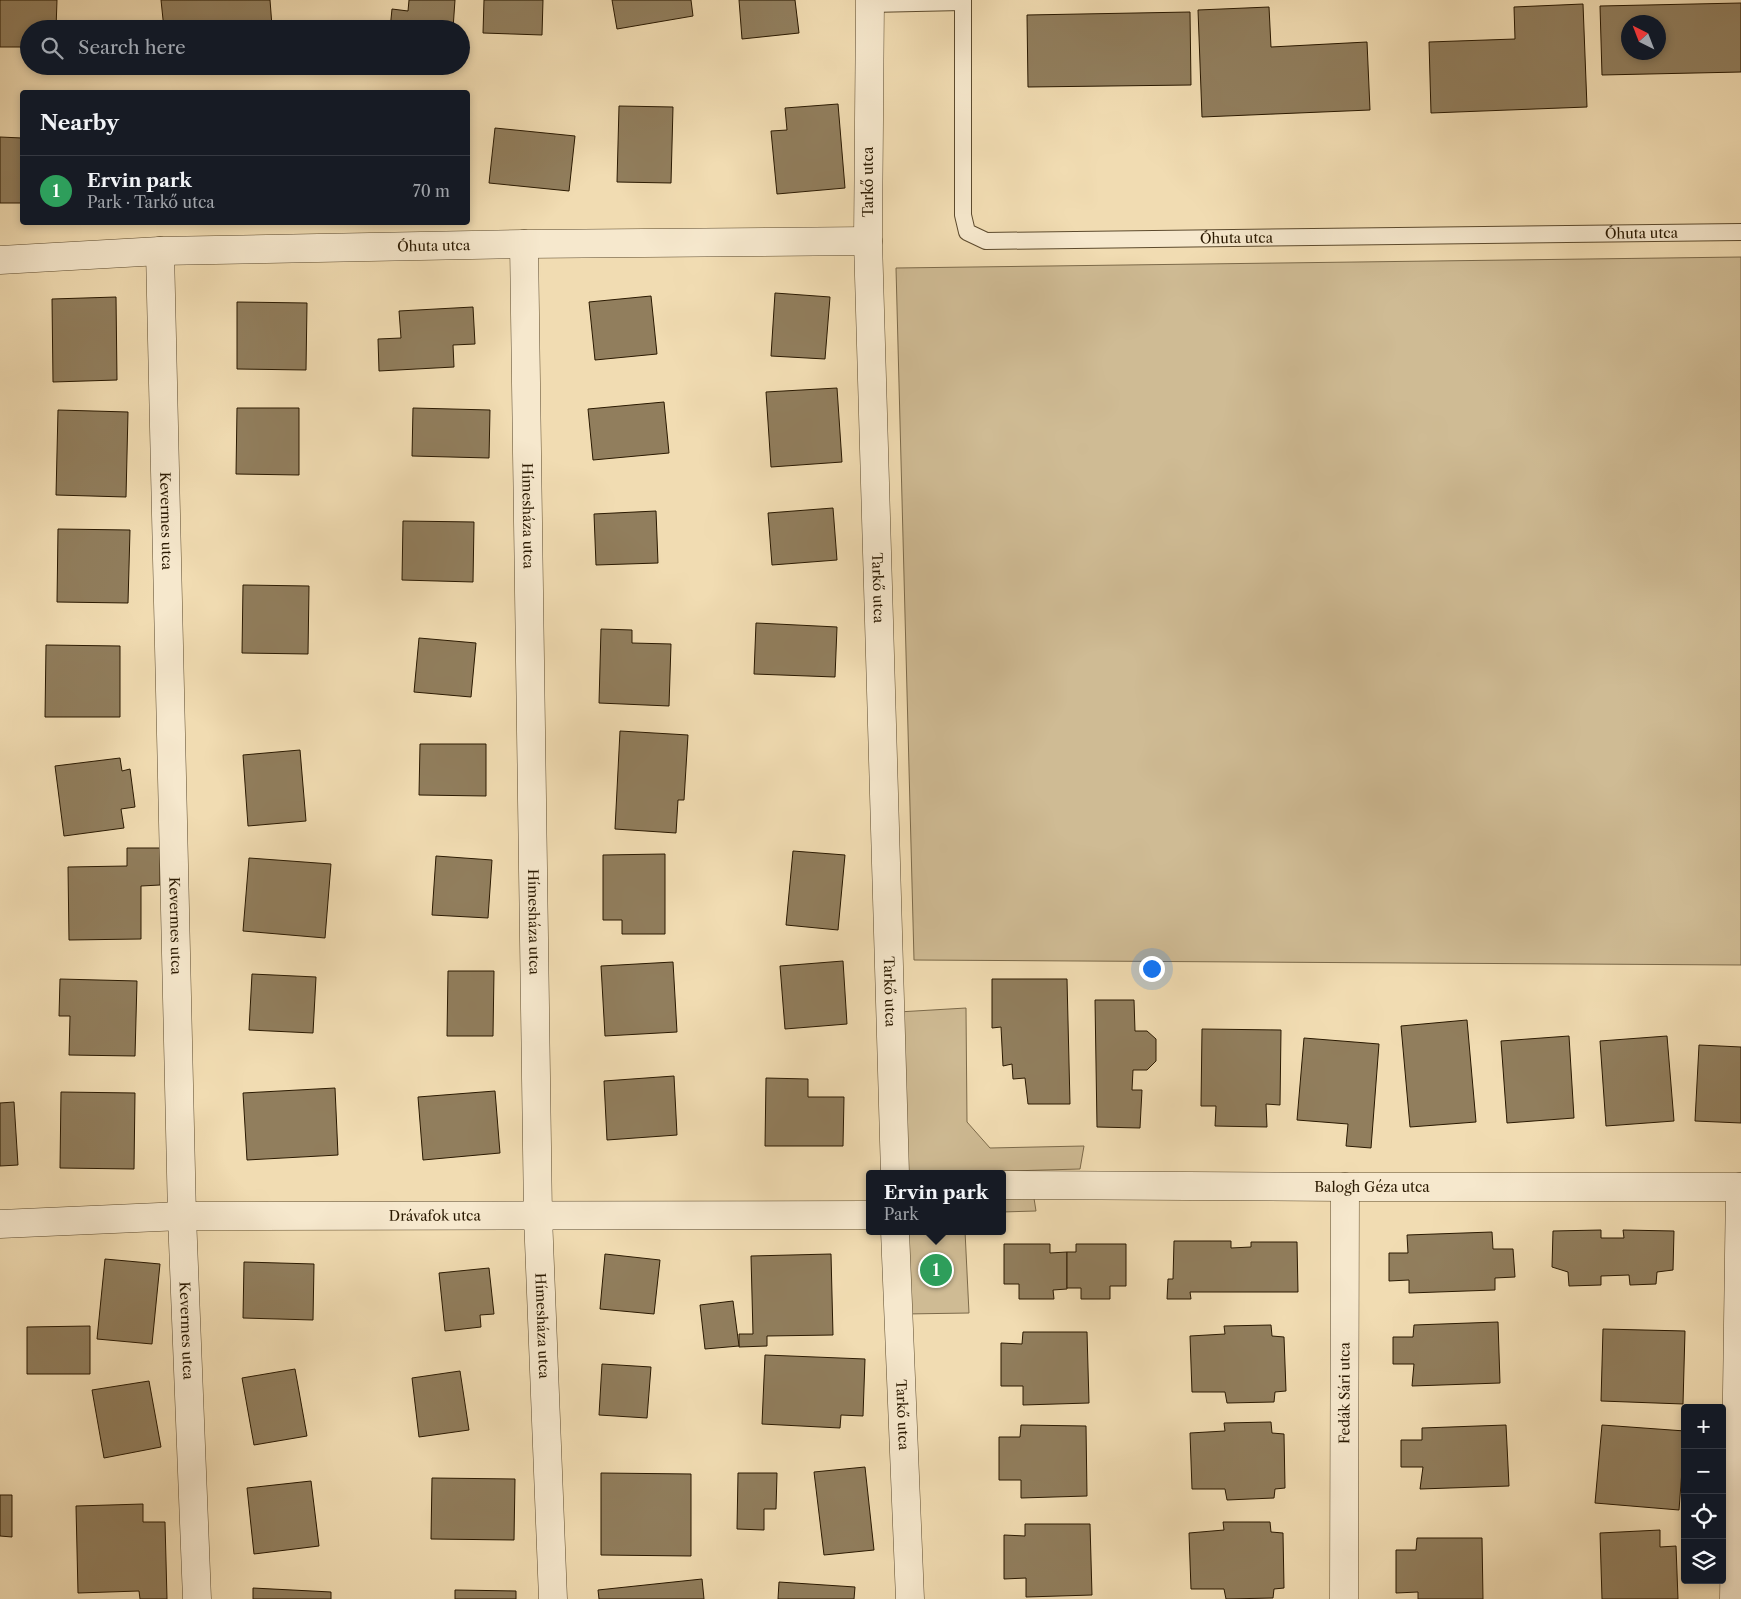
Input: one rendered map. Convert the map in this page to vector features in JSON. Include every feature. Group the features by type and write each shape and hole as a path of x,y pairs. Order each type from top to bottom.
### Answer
{"street":[{"name":"Tarkő utca","path":"870,2 868,241 894,1170"},
{"name":"Óhuta utca","path":"0,260 160,251 524,244 868,241"},
{"name":"Hímesháza utca","path":"524,244 538,1216 553,1599"},
{"name":"Kevermes utca","path":"160,251 182,1216 196,1599"},
{"name":"Balogh Géza utca","path":"1006,1185 1740,1187"},
{"name":"Fedák Sári utca","path":"1344,1599 1345,1187"},
{"path":"1734,1599 1740,1187"},
{"name":"Drávafok utca","path":"0,1224 182,1216 866,1215"},
{"name":"Tarkő utca","path":"895,1235 910,1599"}],"lane":[{"path":"870,2 963,1"},
{"name":"Óhuta utca","path":"963,1 963,215 967,232 986,241 1741,232"}],"shaded area":[{"path":"1741,257 1741,965 914,960 896,268"},
{"path":"966,1008 967,1122 990,1148 1084,1146 1080,1169 1006,1171 904,1170 898,1012"},
{"path":"1033,1192 1036,1211 1006,1212 1006,1193"},
{"path":"905,1235 965,1235 969,1313 905,1314"}],"building":[{"path":"0,0 57,0 56,20 20,20 20,47 0,47"},
{"path":"161,0 270,0 272,20 163,20"},
{"path":"409,0 455,0 454,20 391,20 392,9 408,11"},
{"path":"484,0 543,0 542,35 483,33"},
{"path":"612,0 691,0 693,16 617,29"},
{"path":"739,0 795,0 799,33 742,39"},
{"path":"1741,3 1741,72 1602,75 1600,6"},
{"path":"1583,4 1587,107 1431,113 1429,42 1515,39 1514,7"},
{"path":"1269,7 1271,47 1367,42 1370,110 1202,117 1198,10"},
{"path":"1190,12 1191,85 1028,87 1027,15"},
{"path":"838,104 845,188 777,194 771,131 787,130 785,108"},
{"path":"619,106 673,107 671,183 617,182"},
{"path":"495,128 575,136 569,191 489,183"},
{"path":"0,137 20,138 20,203 0,203"},
{"path":"775,293 830,297 825,359 771,356"},
{"path":"651,296 657,354 595,360 589,302"},
{"path":"116,297 117,380 53,382 52,299"},
{"path":"237,302 307,303 306,370 237,369"},
{"path":"473,307 475,344 453,345 454,367 379,371 378,339 401,338 399,311"},
{"path":"837,388 842,462 771,467 766,392"},
{"path":"664,402 669,453 593,460 588,409"},
{"path":"237,408 299,408 299,475 236,474"},
{"path":"413,408 490,410 489,458 412,456"},
{"path":"58,410 128,412 126,497 56,495"},
{"path":"833,508 837,560 772,565 768,513"},
{"path":"656,511 658,563 596,565 594,514"},
{"path":"403,521 474,522 473,582 402,580"},
{"path":"58,529 130,530 128,603 57,602"},
{"path":"243,585 309,586 308,654 242,653"},
{"path":"756,623 837,627 835,677 754,674"},
{"path":"601,629 632,630 632,643 671,644 669,706 599,703"},
{"path":"419,638 476,643 471,697 414,692"},
{"path":"46,645 120,646 120,717 45,717"},
{"path":"620,731 688,735 684,800 678,800 676,833 615,829"},
{"path":"420,744 486,744 486,796 419,795"},
{"path":"300,750 306,821 248,826 243,755"},
{"path":"120,758 122,771 130,769 135,807 121,809 124,828 64,836 55,766"},
{"path":"127,848 160,848 160,885 141,886 141,939 69,940 68,867 127,866"},
{"path":"793,851 845,855 838,930 786,925"},
{"path":"665,854 665,934 622,934 622,920 603,920 603,855"},
{"path":"436,856 492,860 488,918 432,915"},
{"path":"249,858 331,864 325,938 243,931"},
{"path":"843,961 847,1024 785,1029 780,966"},
{"path":"673,962 677,1032 605,1036 601,966"},
{"path":"448,971 494,971 493,1036 447,1036"},
{"path":"252,974 316,977 313,1033 249,1030"},
{"path":"60,979 137,981 135,1056 69,1055 70,1016 59,1016"},
{"path":"992,979 1067,979 1070,1104 1028,1104 1025,1078 1013,1079 1012,1064 1003,1066 1001,1027 992,1028"},
{"path":"1095,1000 1134,1000 1135,1031 1147,1031 1156,1039 1156,1061 1147,1070 1133,1070 1132,1090 1142,1090 1140,1128 1097,1127"},
{"path":"1467,1020 1476,1122 1410,1127 1401,1026"},
{"path":"1202,1029 1281,1030 1280,1105 1266,1104 1267,1127 1215,1126 1216,1106 1201,1106"},
{"path":"1569,1036 1574,1118 1507,1123 1501,1041"},
{"path":"1667,1036 1674,1121 1606,1126 1600,1041"},
{"path":"1304,1038 1379,1044 1371,1148 1346,1146 1348,1124 1297,1120"},
{"path":"1699,1045 1741,1047 1741,1123 1695,1121"},
{"path":"674,1076 677,1135 607,1140 604,1081"},
{"path":"766,1078 808,1079 808,1097 844,1097 843,1146 765,1146"},
{"path":"335,1088 338,1155 247,1160 243,1093"},
{"path":"495,1091 500,1153 423,1160 418,1097"},
{"path":"61,1092 135,1093 134,1169 60,1168"},
{"path":"14,1102 18,1165 0,1166 0,1103"},
{"path":"1601,1230 1601,1238 1624,1238 1623,1230 1674,1231 1673,1270 1657,1272 1656,1284 1630,1285 1629,1275 1601,1276 1601,1285 1569,1286 1568,1272 1552,1267 1553,1231"},
{"path":"1492,1232 1493,1249 1513,1249 1515,1277 1495,1278 1495,1290 1409,1293 1409,1280 1389,1281 1389,1253 1408,1253 1407,1235"},
{"path":"1174,1241 1231,1241 1231,1248 1251,1247 1251,1242 1297,1242 1298,1292 1190,1292 1191,1299 1167,1299 1168,1279 1173,1279"},
{"path":"1004,1244 1050,1244 1050,1253 1067,1252 1067,1289 1053,1290 1054,1299 1019,1299 1019,1284 1004,1284"},
{"path":"1076,1244 1126,1244 1126,1286 1110,1286 1110,1299 1081,1299 1081,1288 1067,1288 1067,1252 1076,1252"},
{"path":"605,1254 660,1260 654,1314 600,1309"},
{"path":"831,1254 833,1335 767,1336 767,1346 739,1347 739,1334 753,1334 751,1256"},
{"path":"105,1259 160,1264 152,1344 97,1339"},
{"path":"244,1262 314,1264 313,1320 243,1318"},
{"path":"489,1268 494,1314 480,1315 481,1327 445,1331 439,1273"},
{"path":"733,1301 739,1346 705,1349 700,1305"},
{"path":"1498,1322 1500,1383 1412,1386 1414,1364 1393,1364 1393,1337 1413,1337 1414,1325"},
{"path":"1271,1325 1272,1336 1284,1337 1286,1391 1275,1392 1274,1402 1227,1403 1225,1392 1192,1392 1190,1336 1225,1334 1224,1326"},
{"path":"90,1326 90,1374 27,1374 27,1327"},
{"path":"1603,1329 1685,1331 1683,1404 1601,1401"},
{"path":"1023,1332 1087,1332 1089,1403 1023,1405 1023,1386 1001,1386 1001,1343 1022,1344"},
{"path":"765,1355 865,1359 863,1416 841,1415 840,1428 762,1424"},
{"path":"602,1364 651,1367 647,1418 599,1415"},
{"path":"295,1369 307,1436 254,1445 242,1378"},
{"path":"460,1371 469,1430 419,1437 412,1378"},
{"path":"149,1381 161,1447 104,1458 92,1390"},
{"path":"1271,1422 1272,1433 1284,1434 1285,1488 1275,1489 1274,1498 1227,1500 1225,1489 1192,1489 1190,1433 1225,1431 1224,1423"},
{"path":"1021,1425 1086,1426 1087,1496 1021,1498 1021,1480 999,1480 999,1437 1020,1437"},
{"path":"1506,1425 1509,1486 1420,1489 1423,1467 1401,1467 1401,1440 1422,1440 1422,1428"},
{"path":"1602,1425 1681,1431 1679,1510 1595,1503"},
{"path":"865,1467 874,1550 824,1555 814,1472"},
{"path":"601,1473 691,1474 691,1556 601,1555"},
{"path":"738,1473 777,1473 776,1509 764,1509 764,1530 737,1529"},
{"path":"432,1478 515,1479 514,1540 431,1539"},
{"path":"311,1481 319,1546 254,1554 247,1488"},
{"path":"0,1495 12,1495 12,1537 0,1536"},
{"path":"143,1504 143,1522 165,1522 167,1599 140,1599 139,1591 78,1593 76,1506"},
{"path":"1223,1522 1270,1522 1271,1532 1283,1533 1284,1588 1274,1589 1273,1598 1226,1599 1224,1589 1191,1589 1189,1533 1224,1530"},
{"path":"1025,1524 1090,1524 1092,1595 1026,1597 1026,1578 1004,1579 1004,1535 1025,1536"},
{"path":"1660,1530 1660,1547 1676,1546 1678,1599 1602,1599 1600,1533"},
{"path":"1417,1538 1482,1538 1483,1599 1418,1599 1418,1592 1396,1593 1396,1550 1416,1550"},
{"path":"702,1579 704,1599 599,1599 598,1590"},
{"path":"779,1582 855,1587 854,1599 778,1599"},
{"path":"253,1588 331,1592 331,1599 253,1599"},
{"path":"455,1590 516,1591 516,1599 455,1599"}],"place":[{"name":"Ervin park","path":"936,1270"}]}
